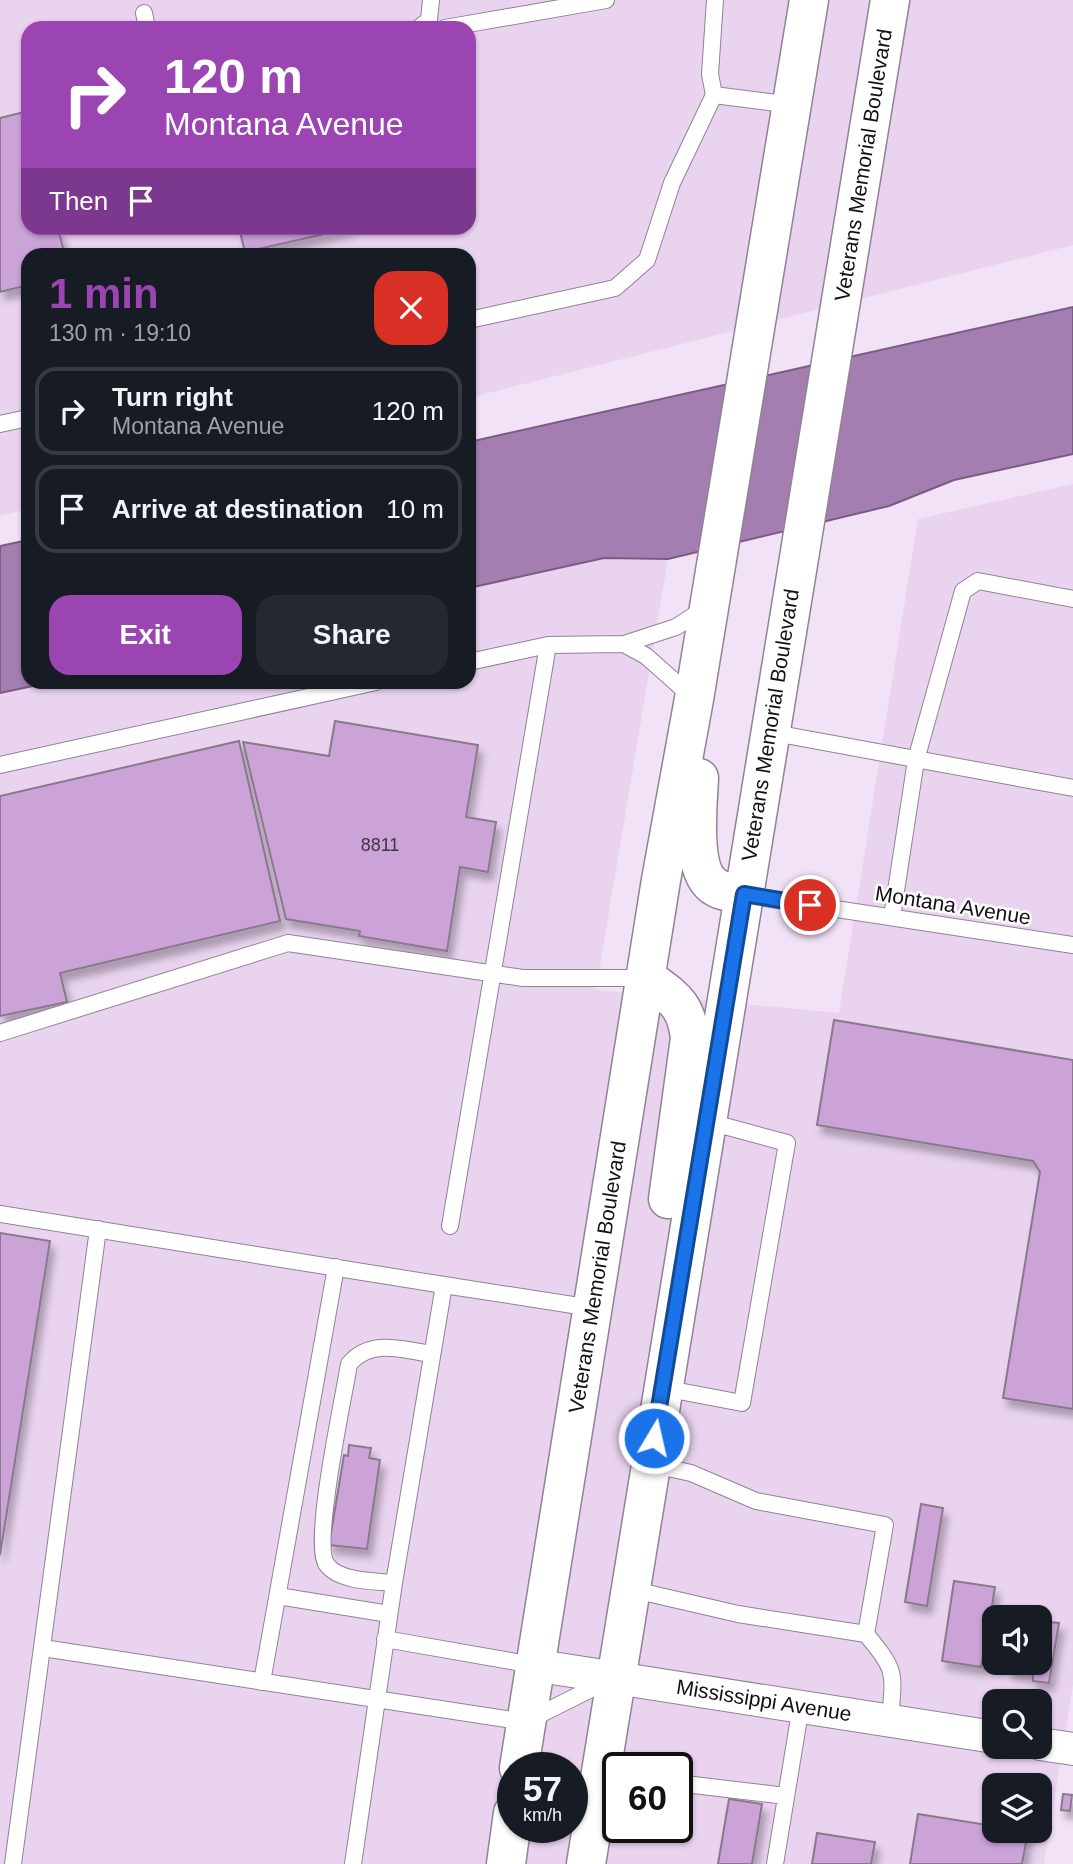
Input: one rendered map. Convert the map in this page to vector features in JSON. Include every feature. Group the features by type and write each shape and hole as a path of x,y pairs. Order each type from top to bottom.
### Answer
{"main road":[{"name":"Veterans Memorial Boulevard","path":"521,1752 533,1665 809,0"},
{"name":"Veterans Memorial Boulevard","path":"610,1752 615,1677 890,0"},
{"path":"694,699 699,770 697,825 704,876 716,888 744,894"},
{"path":"646,978 680,1003 687,1017 690,1038 650,1333 663,1388"},
{"name":"Veterans Memorial Boulevard","path":"586,1864 602,1798"},
{"path":"506,1864 509,1843"}],"street":[{"name":"Mississippi Avenue","path":"533,1665 982,1735"},
{"path":"1052,1746 1073,1749"}],"lane":[{"path":"428,21 431,0"},
{"path":"476,23 606,0"},
{"path":"476,318 615,288 647,260 672,183 713,95 710,74 715,0"},
{"path":"713,95 792,105"},
{"path":"0,424 21,420"},
{"path":"892,917 916,760 963,591 978,581 1073,599"},
{"path":"476,660 548,645 624,644 676,627 711,593"},
{"path":"624,644 646,656 694,699"},
{"path":"450,1226 548,645"},
{"path":"0,765 344,689"},
{"path":"769,732 1073,788"},
{"name":"Montana Avenue","path":"744,894 1073,945"},
{"path":"0,1033 288,943 523,978 646,978"},
{"path":"663,1388 742,1402 787,1143 706,1121"},
{"path":"0,1214 592,1308"},
{"path":"13,1864 98,1229"},
{"path":"262,1682 336,1267"},
{"path":"353,1864 385,1639 444,1284"},
{"path":"394,1583 342,1575 329,1568 322,1556 321,1537 349,1364 359,1353 373,1347 432,1354"},
{"path":"650,1464 691,1473 756,1501 885,1525 866,1634"},
{"path":"630,1589 738,1614 866,1634 891,1664 893,1681 890,1720"},
{"path":"278,1596 389,1614"},
{"path":"385,1639 533,1665"},
{"path":"43,1648 525,1721 615,1677"},
{"path":"775,1864 801,1706"},
{"path":"693,1785 786,1796"}],"shaded area":[{"path":"0,0 1073,0 1073,245 476,396 476,248 21,248 21,511 0,516"},
{"path":"1073,307 1073,454 954,480 889,506 668,559 604,558 476,586 476,440"},
{"path":"1073,484 1073,1685 1052,1815 1052,1773 982,1773 982,1843 1047,1843 1044,1864 0,1864 0,693 21,688 476,689 476,586 604,558 668,559 596,990 839,1013 918,519"},
{"path":"21,542 21,689 0,693 0,546"}],"building":[{"path":"21,113 21,235 60,235 63,248 21,248 21,287 0,292 0,118"},
{"path":"241,235 320,235 263,248 244,248"},
{"path":"335,721 478,745 466,817 496,822 488,872 460,867 447,951 359,936 360,931 286,919 243,742 329,756"},
{"path":"239,741 280,921 60,973 67,1002 0,1016 0,796"},
{"path":"834,1020 1073,1060 1073,1409 1003,1398 1040,1172 1033,1161 817,1125"},
{"path":"0,1233 50,1241 0,1555"},
{"path":"349,1445 371,1448 369,1458 380,1460 367,1549 329,1545 344,1455 348,1456"},
{"path":"921,1504 943,1508 927,1606 905,1602"},
{"path":"954,1581 995,1587 992,1605 982,1605 981,1667 942,1661"},
{"path":"1052,1622 1059,1623 1052,1665"},
{"path":"1033,1675 1050,1675 1049,1683 1033,1681"},
{"path":"1063,1794 1072,1795 1070,1811 1061,1810"},
{"path":"729,1799 762,1804 752,1864 718,1864"},
{"path":"918,1814 982,1824 982,1843 1026,1843 1022,1864 910,1864"},
{"path":"817,1833 875,1842 871,1864 812,1864"}],"route":[{"path":"654,1438 744,894 810,905"}]}
